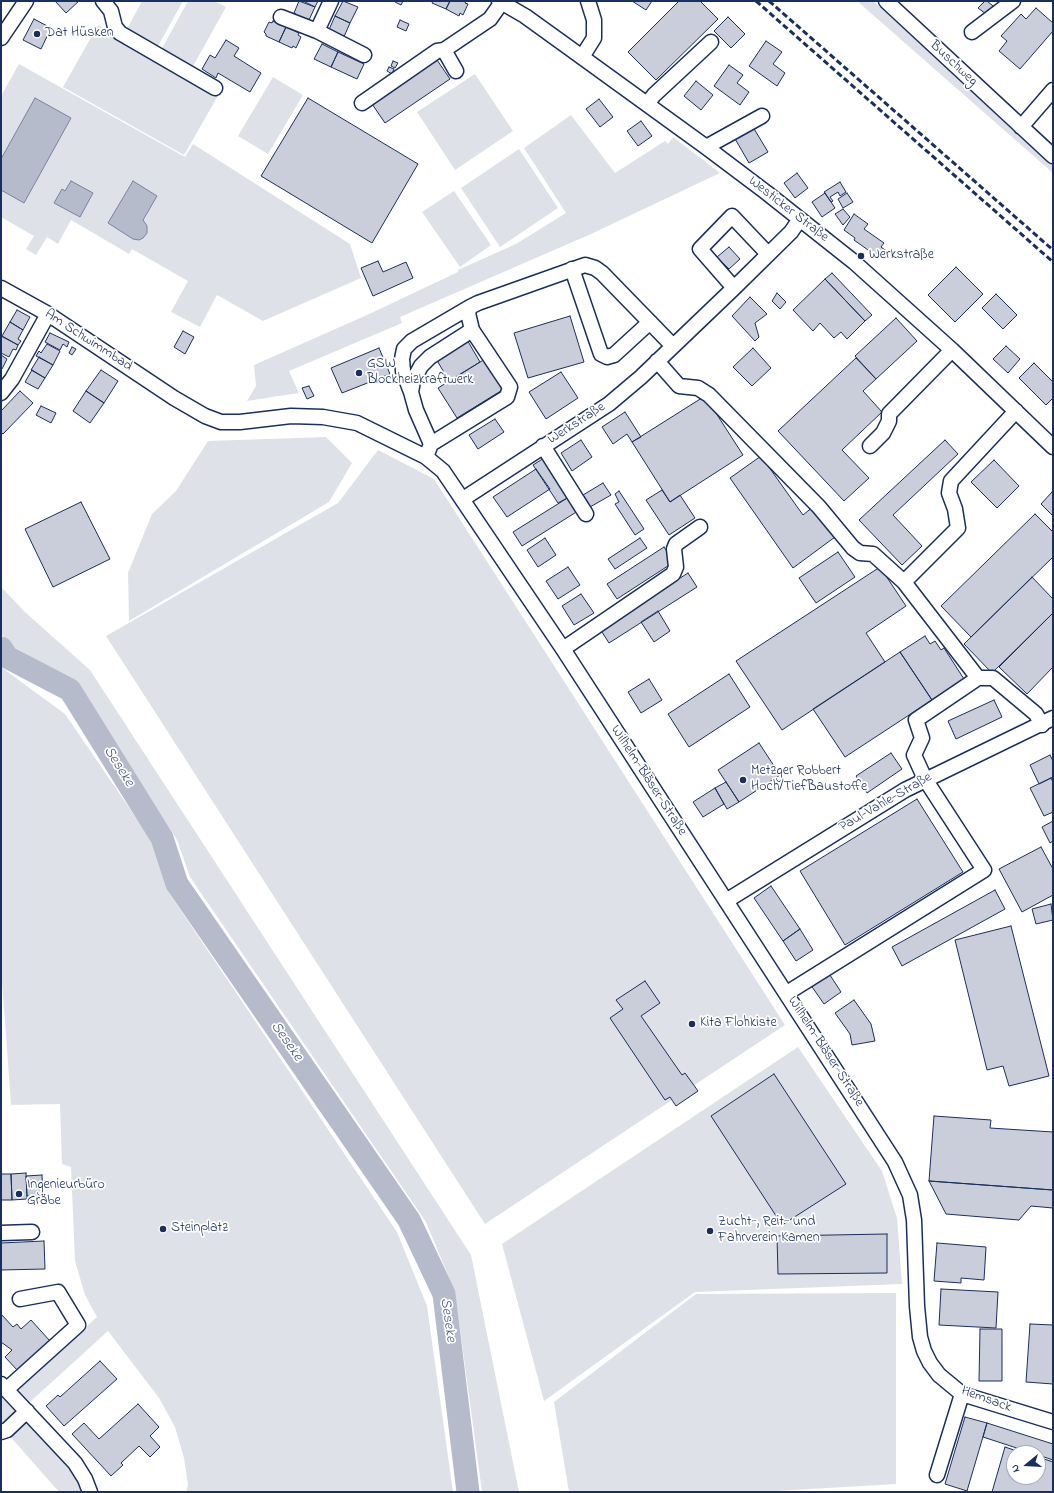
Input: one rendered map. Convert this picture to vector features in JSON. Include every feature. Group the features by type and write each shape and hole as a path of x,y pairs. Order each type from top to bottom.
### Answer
{"street":[{"path":"1,38 26,1"},
{"path":"102,1 111,11 115,27 120,33 215,88"},
{"path":"317,30 331,1"},
{"path":"582,57 594,38 594,20 588,1"},
{"name":"Buschweg","path":"886,1 1053,156"},
{"path":"972,32 1013,1"},
{"path":"362,103 436,51 444,50 490,19 500,2"},
{"name":"Westicker Straße","path":"500,2 526,16 706,147 854,262 952,350 1053,447"},
{"path":"281,17 317,30 364,55"},
{"path":"647,104 654,95 711,42"},
{"path":"444,50 456,71"},
{"path":"1021,127 1053,90"},
{"path":"706,147 762,116"},
{"path":"734,288 700,249 732,216 768,254"},
{"name":"Werkstraße","path":"463,500 609,404 734,288 791,232 800,220"},
{"path":"470,307 468,313 472,330 510,387 507,397 428,451 411,392 403,371 402,359 404,349 412,341 470,307 572,269 585,266 595,268 602,273 672,346"},
{"path":"572,269 597,347 601,354 606,357 614,355 650,322"},
{"name":"Am Schwimmbad","path":"1,288 48,314 174,398"},
{"path":"1,393 12,379 48,314"},
{"path":"411,392 413,381 421,366 430,357 472,330"},
{"path":"870,446 883,433 889,414 952,350"},
{"path":"657,361 679,386 698,388 708,396 819,507 852,548 860,552 873,554 904,582 978,678"},
{"name":"Wilhelm-Bläser-Straße","path":"174,398 205,416 221,422 240,422 291,416 323,417 357,423 428,451 444,471 563,649 787,993 882,1140 906,1182 914,1220 917,1306 920,1337 924,1351 930,1362"},
{"path":"904,582 958,528 955,509 949,493 951,481 1016,411"},
{"path":"543,446 586,514"},
{"path":"563,649 673,574 676,566 674,549 676,544 700,527"},
{"path":"787,993 984,870 926,779 914,755 922,738 916,720 978,678 993,678 1036,714 1047,721"},
{"name":"Paul-Vahle-Straße","path":"726,901 868,811 926,779 1047,721"},
{"path":"1,1233 32,1232"},
{"path":"20,1299 58,1292 78,1325 4,1386 74,1463 85,1479 90,1492"},
{"name":"Hemsack","path":"930,1362 939,1375 962,1394 1053,1422"},
{"path":"937,1476 962,1394"},
{"path":"1,1432 7,1430 27,1411"}],"shaded area":[{"path":"142,1 183,1 157,48 126,31"},
{"path":"188,1 214,1 226,7 192,68 161,50"},
{"path":"857,1 873,1 1053,164 1053,173"},
{"path":"98,25 219,94 184,155 63,87"},
{"path":"19,64 185,157 193,144 350,244 361,278 263,321 217,295 200,327 171,312 188,281 132,249 129,254 71,220 58,244 47,237 36,255 26,249 34,236 1,217 1,96"},
{"path":"475,74 513,131 455,170 417,112"},
{"path":"273,77 303,95 268,154 238,136"},
{"path":"571,115 615,173 665,141 668,144 673,137 720,173 591,234 400,317 402,323 289,371 299,393 247,401 256,386 254,365 367,315 458,272 458,270 516,244 566,213 524,148"},
{"path":"519,149 558,208 500,247 461,188"},
{"path":"454,191 491,245 460,267 422,212"},
{"path":"326,437 352,463 329,502 129,621 128,573 152,514 176,491 208,441"},
{"path":"378,450 434,479 785,1025 485,1224 106,636 338,503"},
{"path":"1,587 26,613 90,670 471,1255 519,1492 482,1492 455,1292 426,1222 190,877 177,840 75,681 10,645 1,633"},
{"path":"1,667 65,714 156,847 169,893 397,1232 427,1306 453,1492 186,1492 188,1485 184,1458 175,1427 159,1398 108,1331 30,1402 18,1389 97,1317 85,1295 75,1261 71,1167 62,1164 60,1104 11,1105 1,967"},
{"name":"Zucht-, Reit- und Fahrverein Kamen","path":"798,1047 882,1171 897,1218 902,1284 695,1292 544,1401 502,1244"},
{"path":"896,1293 896,1484 758,1492 569,1492 554,1402 696,1294"},
{"path":"1,1393 71,1469 83,1492 59,1492 1,1426"}],"water":[{"path":"35,98 71,118 24,203 1,190 1,159"},
{"path":"71,181 93,193 80,217 54,203 62,189 65,191"},
{"path":"133,181 157,196 143,220 147,226 147,233 139,240 133,239 108,223"}],"building":[{"path":"55,1 79,1 66,13"},
{"path":"299,1 315,7 309,20 307,19 305,22 295,17 296,14 294,13"},
{"path":"303,1 318,1 315,7"},
{"path":"343,1 358,7 350,23 335,16"},
{"path":"403,1 401,5 395,2"},
{"path":"433,1 450,1 446,9 432,3"},
{"path":"450,1 466,1 465,3 468,4 463,15 460,13 459,16 446,9"},
{"path":"632,1 652,1 646,10"},
{"path":"679,1 700,1 718,19 656,80 628,52"},
{"path":"985,1 993,6 986,14 978,8"},
{"path":"1036,8 1053,23 1053,31 1020,69 999,51 1007,41 1001,36 1021,14 1026,19"},
{"path":"335,16 350,23 343,39 328,32"},
{"path":"728,17 745,34 731,48 714,31"},
{"name":"Dat Hüsken","path":"34,19 51,28 41,49 23,40"},
{"path":"400,20 409,24 406,31 397,27"},
{"path":"273,21 286,27 279,42 266,36 264,32 269,22 272,23"},
{"path":"286,27 299,33 298,35 301,37 296,48 293,46 292,48 279,42"},
{"path":"226,40 239,48 234,56 261,73 250,92 218,73 216,78 202,69 210,55 215,58"},
{"path":"766,41 782,52 773,64 785,73 777,86 749,66"},
{"path":"322,44 338,52 331,67 314,59"},
{"path":"338,52 364,64 357,79 331,67"},
{"path":"435,57 450,79 385,123 370,101"},
{"path":"393,61 398,63 395,68 391,66"},
{"path":"729,65 743,75 737,83 749,92 740,105 714,86"},
{"path":"389,67 394,69 392,74 387,71"},
{"path":"696,81 713,95 701,110 684,96"},
{"path":"308,98 418,164 372,243 261,176"},
{"path":"599,99 613,117 600,127 586,109"},
{"path":"641,121 652,136 638,146 627,131"},
{"path":"753,127 768,152 749,163 734,137"},
{"path":"797,173 808,188 795,198 784,183"},
{"path":"840,182 846,192 840,196 838,192 830,197 833,201 831,202 824,192"},
{"path":"825,193 835,208 822,217 812,202"},
{"path":"847,193 853,202 843,208 838,199"},
{"path":"843,209 850,217 843,225 835,214"},
{"path":"854,214 868,224 864,229 884,243 881,247 888,252 885,256 878,251 875,255 854,240 855,238 844,230"},
{"path":"729,247 740,259 729,269 717,257"},
{"path":"378,261 383,272 406,262 413,278 373,296 361,268"},
{"path":"956,267 983,294 955,322 928,295"},
{"path":"832,273 872,315 865,321 825,279"},
{"path":"825,279 865,321 847,339 841,332 834,338 820,323 813,331 793,310"},
{"path":"777,293 786,302 780,309 772,301"},
{"path":"996,294 1017,315 1003,329 982,308"},
{"path":"750,297 767,314 755,323 759,337 755,341 732,316"},
{"path":"17,310 30,317 23,330 10,322"},
{"path":"570,316 584,362 528,378 514,333"},
{"path":"896,318 917,341 876,379 855,356"},
{"path":"10,322 23,330 18,339 21,341 18,345 2,336"},
{"path":"183,331 194,337 185,354 174,347"},
{"path":"50,333 69,342 67,347 63,344 60,350 45,342"},
{"path":"1,336 18,345 16,350 13,349 9,357 1,353"},
{"path":"466,338 480,362 449,381 435,357"},
{"path":"47,344 60,351 53,365 36,356 39,351 41,353"},
{"path":"1006,346 1020,359 1008,373 993,359"},
{"path":"72,347 76,349 72,355 69,353"},
{"path":"379,348 390,374 342,393 331,368"},
{"path":"753,348 771,368 752,386 733,367"},
{"path":"1,355 7,359 2,369 1,368"},
{"path":"39,357 53,365 45,378 31,370"},
{"path":"856,358 876,379 863,391 882,412 842,450 869,478 844,501 778,431"},
{"path":"485,359 504,389 457,418 438,388"},
{"path":"1034,363 1053,382 1053,398 1046,405 1019,378"},
{"path":"32,370 45,378 38,389 25,382"},
{"path":"101,370 118,381 104,403 86,391"},
{"path":"561,372 578,398 546,419 529,392"},
{"path":"309,386 314,396 307,399 302,388"},
{"path":"20,391 33,403 3,434 1,432 1,411"},
{"path":"86,391 104,403 90,423 73,411"},
{"path":"705,396 743,455 670,502 632,442"},
{"path":"41,406 56,413 51,423 36,415"},
{"path":"625,412 641,437 632,442 627,434 613,444 602,427"},
{"path":"495,419 504,432 478,449 469,435"},
{"path":"581,440 592,457 572,471 561,453"},
{"path":"945,440 958,454 893,515 922,546 902,565 859,520"},
{"path":"761,456 803,515 814,506 835,537 793,568 730,478"},
{"path":"544,458 569,497 558,503 533,465"},
{"path":"994,460 1019,486 997,508 971,482"},
{"path":"536,469 550,489 507,517 493,497"},
{"path":"603,483 611,495 590,507 583,495"},
{"path":"662,490 670,502 680,495 695,518 669,535 646,500"},
{"path":"619,491 644,529 635,535 615,504 619,502 615,494"},
{"path":"1052,492 1053,493 1053,516 1041,504"},
{"path":"569,497 578,511 522,546 513,532"},
{"path":"81,502 110,559 53,587 25,529"},
{"path":"1035,514 1053,532 1053,557 971,637 941,606"},
{"path":"545,538 556,555 538,567 527,550"},
{"path":"640,538 647,548 615,569 608,559"},
{"path":"664,547 674,562 617,599 607,584"},
{"path":"838,552 855,577 816,603 799,578"},
{"path":"568,567 580,585 558,599 546,581"},
{"path":"880,567 906,606 866,633 885,662 782,730 736,661"},
{"path":"688,573 697,587 609,643 600,629"},
{"path":"1032,577 1053,599 1053,613 992,673 964,644"},
{"path":"581,594 594,613 574,625 562,606"},
{"path":"658,611 670,631 654,642 641,622"},
{"path":"1053,613 1053,667 1027,694 999,667"},
{"path":"925,636 930,644 935,641 941,650 944,648 964,679 932,700 900,652"},
{"path":"900,652 932,700 845,757 813,709"},
{"path":"729,674 750,707 689,747 668,714"},
{"path":"649,679 662,700 641,713 628,692"},
{"path":"994,700 1002,717 956,739 948,721"},
{"path":"759,743 780,775 739,802 718,770"},
{"path":"891,753 902,769 867,793 856,776"},
{"path":"1050,755 1053,761 1053,777 1039,784 1030,765"},
{"path":"1051,778 1053,782 1053,812 1044,816 1030,788"},
{"path":"726,782 739,802 727,809 715,788"},
{"path":"715,788 724,804 703,817 693,802"},
{"path":"917,799 963,872 845,945 800,871"},
{"path":"1053,821 1053,841 1050,843 1042,827"},
{"path":"1041,847 1053,869 1053,895 1022,912 999,869"},
{"path":"771,886 800,929 783,941 754,898"},
{"path":"995,890 1005,909 902,966 892,947"},
{"path":"1051,904 1053,920 1036,924 1032,909"},
{"path":"1011,926 1049,1076 1009,1086 1003,1066 987,1070 955,940"},
{"path":"800,929 813,950 796,961 783,941"},
{"path":"828,972 841,992 824,1004 810,984"},
{"path":"645,981 660,1003 641,1016 682,1075 685,1073 698,1091 676,1106 670,1097 665,1100 610,1018 623,1009 616,1000"},
{"path":"854,1000 871,1024 875,1041 852,1045 850,1034 835,1013"},
{"path":"774,1074 846,1184 782,1225 711,1116"},
{"path":"934,1116 991,1120 990,1128 1053,1132 1053,1190 929,1181"},
{"path":"26,1173 27,1199 12,1200 11,1174"},
{"path":"1,1174 11,1174 12,1200 1,1200"},
{"path":"42,1175 43,1196 27,1196 26,1176"},
{"path":"929,1181 1053,1190 1053,1208 1031,1206 1019,1220 946,1214"},
{"path":"887,1234 887,1273 778,1274 777,1236"},
{"path":"44,1241 45,1269 1,1270 1,1243"},
{"path":"937,1243 986,1247 984,1280 961,1278 961,1283 934,1281"},
{"path":"941,1289 998,1292 996,1328 939,1325"},
{"path":"1,1314 13,1327 17,1324 21,1329 31,1320 50,1341 18,1371 5,1357 12,1350 1,1342"},
{"path":"1030,1324 1053,1325 1053,1384 1026,1382"},
{"path":"980,1329 1002,1329 1002,1381 979,1381"},
{"path":"100,1361 117,1379 64,1426 46,1406 58,1395 60,1397"},
{"path":"138,1404 159,1427 150,1436 160,1447 150,1457 139,1446 121,1463 123,1465 111,1476 72,1434 84,1423 99,1439"},
{"path":"965,1417 987,1423 967,1491 945,1484"},
{"path":"987,1423 1053,1444 1053,1460 1046,1458 1046,1445 1008,1445 983,1437"},
{"path":"1005,1447 1006,1485 1046,1485 1046,1460 1053,1462 1053,1492 992,1492"}],"waterway":[{"name":"Seseke","path":"1,648 7,657 70,690 162,838 177,884 409,1220 444,1294 468,1492"}],"railway":[{"path":"756,1 1053,262"},
{"path":"769,1 1053,250"}],"place":[{"name":"Dat Hüsken","path":"37,34"},
{"name":"Werkstraße","path":"861,256"},
{"name":"GSW Blockheizkraftwerk","path":"359,373"},
{"name":"Metzger Robbert Hoch/TiefBaustoffe","path":"743,780"},
{"name":"Kita Flohkiste","path":"692,1024"},
{"name":"Ingenieurbüro Gräbe","path":"19,1194"},
{"name":"Steinplatz","path":"163,1229"},
{"name":"Zucht-, Reit- und Fahrverein Kamen","path":"710,1231"}]}
